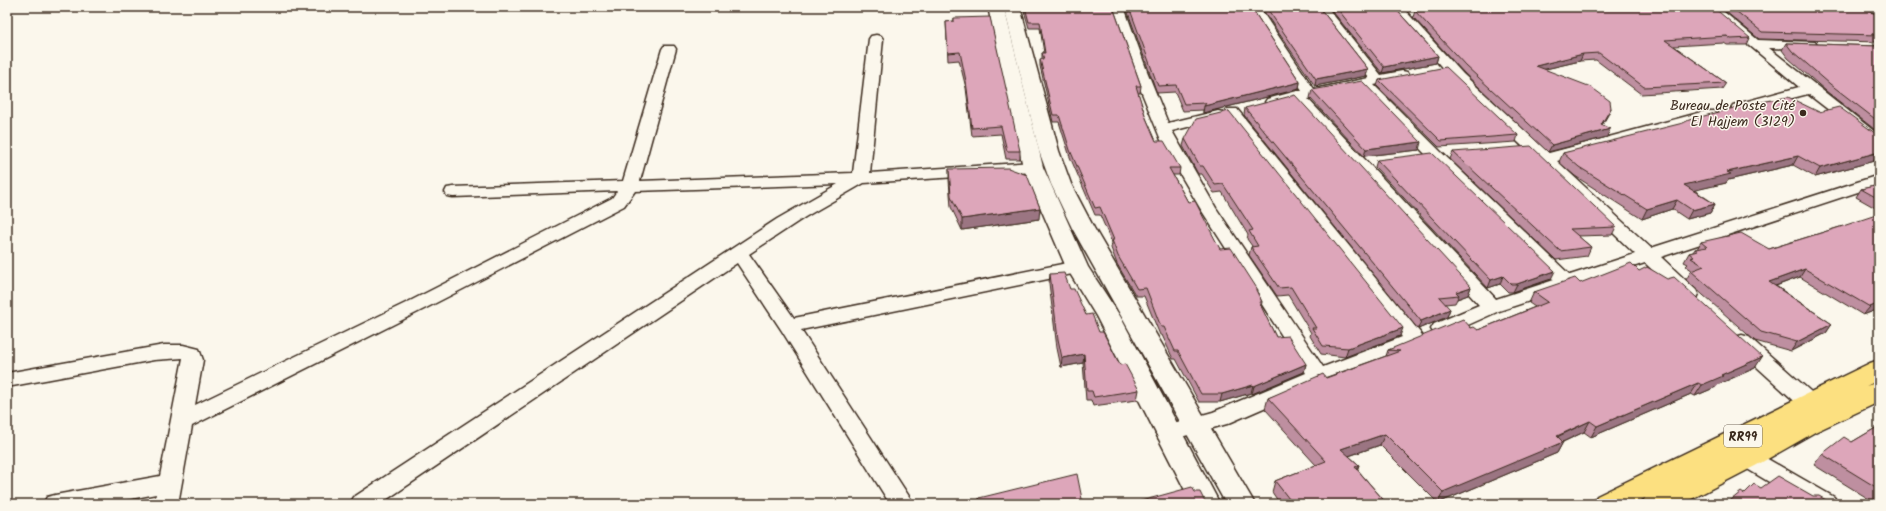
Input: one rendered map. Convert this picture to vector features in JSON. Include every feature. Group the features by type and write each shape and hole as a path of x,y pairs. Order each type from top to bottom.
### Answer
{"main road":[{"name":"RR99","path":"1656,504 1810,404 1879,369"},
{"name":"RR99","path":"1607,504 1737,451 1806,425 1879,391"}],"street":[{"path":"996,7 1033,168 1077,267 1108,316 1167,433 1206,504"},
{"path":"1012,7 1040,120 1049,150 1062,184 1083,228 1241,504"},
{"path":"1118,7 1137,64 1163,129 1208,208 1319,376"},
{"path":"1253,7 1304,94 1366,162 1492,307"},
{"path":"1320,7 1371,81 1434,154 1567,282"},
{"path":"1710,7 1810,89 1879,142"},
{"path":"1404,11 1440,68 1533,147 1646,256 1699,303"},
{"path":"861,178 876,39"},
{"path":"1757,44 1820,46"},
{"path":"182,421 575,225 618,202 630,186 670,49"},
{"path":"1261,104 1304,94 1416,73"},
{"path":"1546,159 1810,89"},
{"path":"1163,129 1240,110 1415,340"},
{"path":"1510,148 1533,147"},
{"path":"1412,157 1457,152"},
{"path":"452,192 861,178 1033,168"},
{"path":"362,504 808,206 861,178"},
{"path":"1167,433 1219,418 1319,376 1415,340 1492,307 1879,180"},
{"path":"739,253 789,326 902,504"},
{"path":"789,326 1077,267"},
{"path":"1728,330 1810,404"},
{"path":"7,380 154,353 185,351 192,354 193,360 167,494 55,504"},
{"path":"1737,451 1826,504"}],"building":[{"path":"1025,7 1113,7 1141,86 1136,86 1146,118 1156,141 1164,141 1180,168 1169,168 1188,202 1195,201 1220,249 1231,248 1258,290 1256,290 1262,302 1259,302 1276,337 1288,336 1306,364 1254,386 1253,385 1222,394 1201,394 1178,351 1175,351 1164,327 1161,327 1146,288 1137,289 1118,256 1112,240 1114,240 1100,207 1095,208 1070,150 1059,115 1053,115 1040,59 1044,59 1042,53 1045,53 1040,22 1029,22"},
{"path":"1129,7 1251,7 1300,82 1204,106 1206,103 1184,104 1176,85 1158,86"},
{"path":"1266,7 1319,7 1368,69 1316,79"},
{"path":"1336,7 1394,7 1438,56 1384,67"},
{"path":"1502,7 1713,7 1750,38 1731,39 1727,36 1665,40 1726,83 1644,87 1599,53 1583,54 1536,66 1591,87 1610,101 1611,108 1601,125 1610,129 1552,145 1466,66 1415,11"},
{"path":"1731,7 1857,7 1879,15 1879,35 1762,32"},
{"path":"990,17 1020,151 1007,151 1001,126 972,128 966,81 960,52 948,53 946,22 954,21 954,18"},
{"path":"1786,43 1879,46 1879,122 1830,84 1792,51"},
{"path":"1446,67 1518,135 1441,141 1379,80"},
{"path":"1362,81 1421,142 1366,149 1312,90"},
{"path":"1295,95 1471,287 1456,292 1459,295 1439,297 1450,309 1421,321 1245,108"},
{"path":"1788,97 1819,112 1839,107 1879,136 1879,152 1820,168 1798,156 1727,172 1731,174 1684,185 1715,204 1692,210 1677,200 1647,209 1579,167 1563,153 1683,123 1689,120 1745,105"},
{"path":"1229,111 1403,328 1348,348 1323,346 1312,328 1316,328 1291,287 1279,288 1251,247 1258,246 1249,231 1253,230 1223,184 1215,185 1203,166 1200,166 1185,139 1196,119"},
{"path":"1531,146 1616,227 1570,229 1591,247 1560,251 1453,152"},
{"path":"1432,153 1555,271 1517,284 1511,284 1503,276 1491,280 1377,160"},
{"path":"1008,168 1027,175 1040,208 962,219 951,196 949,169"},
{"path":"1879,185 1879,199 1861,189"},
{"path":"1879,214 1879,303 1870,307 1805,269 1769,282 1832,324 1797,342 1761,332 1691,271 1704,266 1691,258 1694,257 1689,253 1698,251 1695,249 1707,247 1701,242 1741,233 1769,249"},
{"path":"1631,263 1639,271 1647,267 1667,279 1674,277 1762,357 1702,385 1698,383 1597,426 1590,421 1557,436 1563,442 1443,492 1385,434 1341,449 1359,465 1355,467 1387,504 1293,504 1275,481 1326,461 1268,398 1323,374 1326,378 1400,351 1388,350 1463,319 1471,328 1474,327 1478,330 1548,302 1534,292 1575,278 1580,283"},
{"path":"1064,273 1070,289 1074,289 1086,315 1092,314 1099,332 1103,332 1120,365 1125,364 1139,390 1094,397 1092,391 1087,391 1084,354 1062,358 1058,339 1050,274"},
{"path":"1879,426 1879,489 1822,454 1844,437 1852,442"},
{"path":"1077,474 1083,504 983,504 979,498"},
{"path":"1778,476 1813,496 1819,496 1833,504 1726,504 1741,492 1744,494 1754,484 1761,488"},
{"path":"1192,487 1195,492 1200,492 1206,504 1130,504"}],"place":[{"name":"Bureau de Poste Cité El Hajjem (3129)","path":"1803,113"}]}
